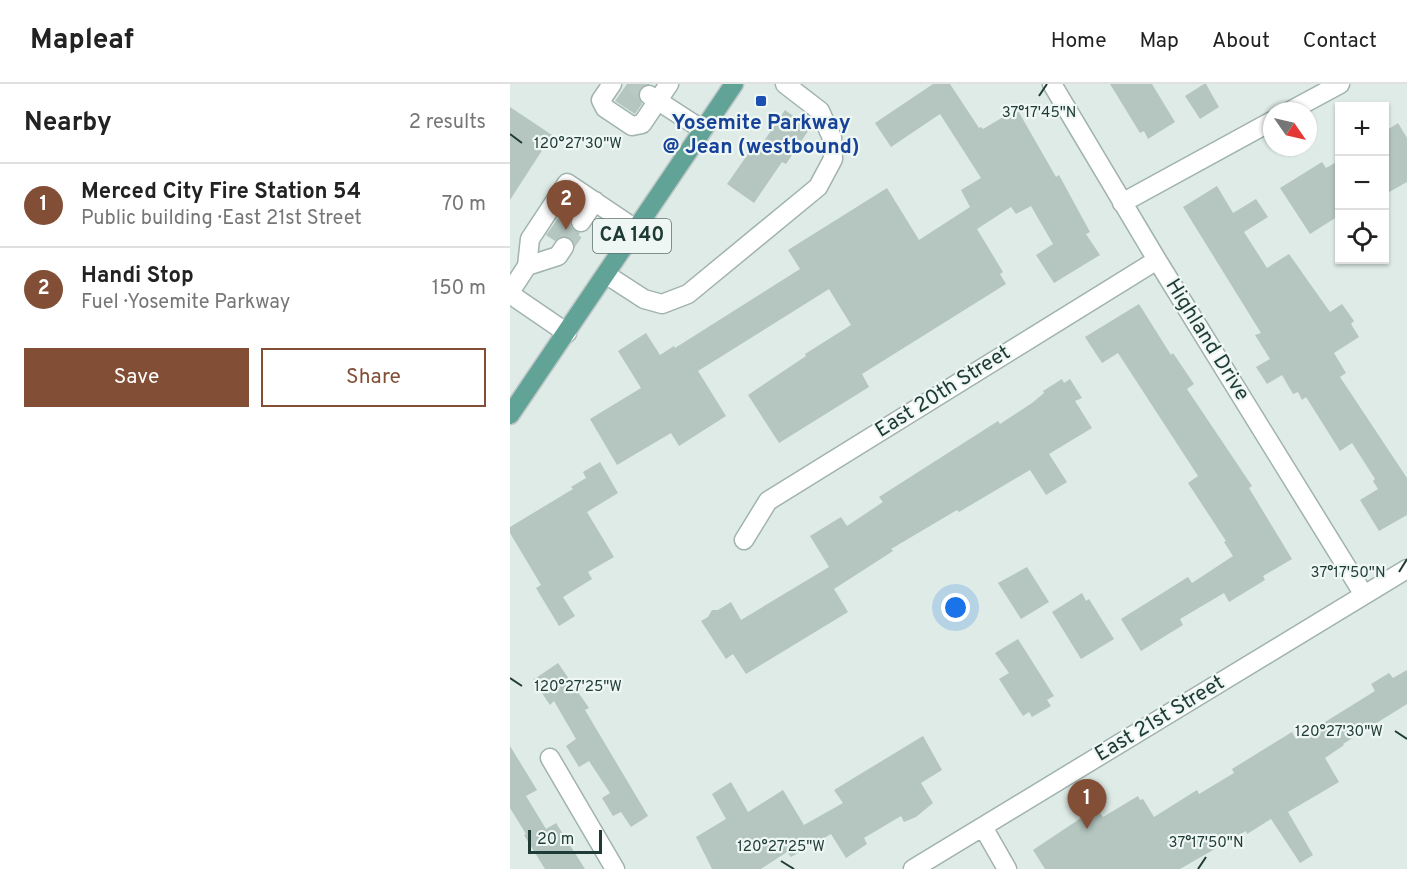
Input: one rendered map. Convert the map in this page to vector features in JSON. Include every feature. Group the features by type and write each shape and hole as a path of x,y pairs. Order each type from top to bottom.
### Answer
{"main road":[{"name":"CA 140","path":"510,415 734,84"}],"street":[{"path":"612,84 601,100 605,108 632,126 642,124 654,98 669,84"},
{"path":"606,274 644,299 662,304 688,294 818,187 833,159 832,138 820,111 785,84"},
{"name":"Highland Drive","path":"1052,84 1122,203 1364,595"},
{"path":"1307,102 1340,84"},
{"path":"654,98 703,130"},
{"path":"1122,203 1263,126"},
{"path":"567,333 510,293 527,266 530,239 567,183 637,230"},
{"path":"581,222 595,201"},
{"path":"527,266 558,256 564,247"},
{"name":"East 20th Street","path":"744,540 768,501 1157,260"},
{"name":"East 21st Street","path":"913,869 1407,569"},
{"path":"550,758 615,869"},
{"path":"982,827 1007,869"}],"building":[{"path":"627,84 648,84 639,89 638,95 642,104 635,114 615,101"},
{"path":"933,84 950,84 979,128 983,129 1017,109 1056,177 1059,175 1090,232 1086,234 1100,255 1054,283 1036,255 1053,244 1031,206 1016,214 1011,207 977,229 1003,272 1000,274 1006,284 862,374 869,387 779,443 748,395 806,356 805,354 851,325 829,289 698,371 726,416 679,446 671,433 617,465 590,419 641,388 618,351 646,333 660,355 674,346 675,348 800,269 788,250 887,188 919,240 970,207 961,190 981,178 940,114 891,147 875,123"},
{"path":"1110,84 1152,84 1175,122 1148,139 1144,131 1140,133"},
{"path":"1204,84 1219,107 1200,119 1185,96"},
{"path":"510,107 552,135 510,200"},
{"path":"785,110 810,128 786,164 782,162 754,203 727,184 755,144 760,147"},
{"path":"1398,123 1407,138 1407,182 1389,192 1389,156 1389,129"},
{"path":"1322,162 1326,168 1335,163 1335,218 1310,234 1280,188"},
{"path":"1217,186 1233,213 1256,199 1268,217 1244,232 1267,268 1289,254 1330,312 1342,304 1354,321 1351,324 1359,337 1334,353 1346,373 1340,377 1407,478 1407,515 1379,531 1360,500 1378,489 1373,481 1375,479 1352,443 1340,451 1306,397 1302,400 1298,392 1293,394 1282,375 1267,384 1256,367 1270,359 1255,335 1261,333 1183,207"},
{"path":"564,210 572,215 571,227 580,233 574,242 565,236 555,241 546,235"},
{"path":"1139,304 1171,355 1173,353 1194,384 1187,389 1252,486 1249,488 1292,559 1263,576 1265,580 1229,602 1224,593 1180,619 1183,625 1141,651 1121,619 1188,577 1192,583 1233,556 1224,542 1226,541 1188,483 1198,476 1118,353 1102,363 1085,337"},
{"path":"1062,379 1064,383 1070,379 1082,398 1075,401 1092,428 1049,454 1067,482 1046,495 1030,470 891,549 893,551 834,589 848,612 746,674 733,654 726,659 701,621 708,617 712,610 718,610 731,602 741,620 829,567 810,536 841,517 847,526 883,502 879,497 998,421 1000,424 1032,403 1044,393 1043,391"},
{"path":"600,462 618,493 587,512 614,557 588,572 592,579 563,597 575,616 559,626 536,588 541,585 510,533 510,527 573,489 571,487 586,478 583,472"},
{"path":"1027,567 1049,602 1021,619 998,583"},
{"path":"1082,593 1086,601 1089,599 1114,639 1081,659 1052,612"},
{"path":"1018,639 1054,696 1047,700 1051,706 1032,717 1029,712 1023,716 999,679 1009,673 995,653"},
{"path":"558,663 589,708 585,710 648,816 631,827 621,812 613,816 602,798 610,793 589,761 579,767 566,746 576,739 554,701 550,705 533,680"},
{"path":"1407,670 1407,704 1325,758 1339,782 1288,812 1313,855 1300,863 1271,819 1180,869 1045,869 1033,850 1096,808 1103,817 1138,796 1140,800 1143,799 1154,817 1197,790 1199,794 1234,773 1232,769 1292,732 1296,739 1309,732 1375,691 1371,684 1389,673 1393,678"},
{"path":"923,736 942,770 921,783 933,803 916,817 904,822 901,816 864,838 867,844 846,858 831,834 791,857 787,852 761,869 712,869 696,837 726,819 712,794 731,782 748,812 783,790 804,825 843,803 834,790"},
{"path":"510,746 537,790 526,796 546,829 556,823 585,869 545,869 524,835 526,834 510,808"}],"tunnel":[{"path":"632,84 649,95"},
{"path":"564,247 581,222"}],"place":[{"name":"Yosemite Parkway @ Jean (westbound)","path":"761,101"},
{"name":"Handi Stop","path":"566,230"},
{"name":"Merced City Fire Station 54","path":"1087,829"}]}
